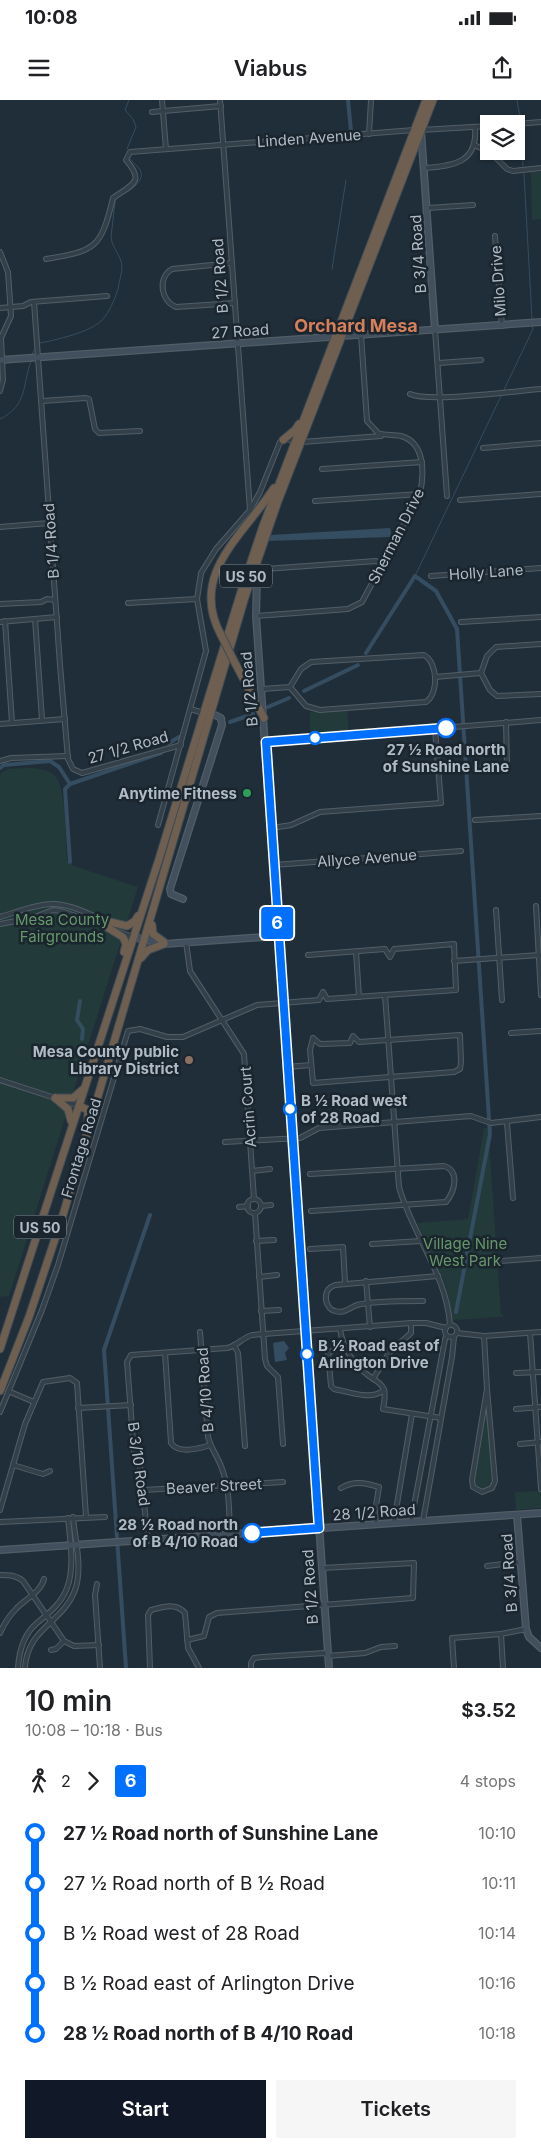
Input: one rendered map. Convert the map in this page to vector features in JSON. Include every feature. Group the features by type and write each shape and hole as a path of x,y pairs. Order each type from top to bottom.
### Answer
{"highway":[{"name":"US 50","path":"418,130 426,100"},
{"name":"US 50","path":"0,1391 40,1286 85,1141 205,733 208,700 240,595 279,483 298,442 418,130 433,100"},
{"name":"US 50","path":"0,1349 135,936 158,859 245,597 292,465 303,420 339,336"},
{"path":"283,440 298,426 312,397"},
{"path":"264,718 216,625 210,603 211,585 214,573 233,543 277,483 279,483"},
{"path":"258,576 269,527"},
{"path":"105,924 127,926 136,920 158,859"},
{"path":"165,870 163,887 151,928 155,938 166,943"},
{"path":"105,924 123,937 126,944 112,1004"},
{"path":"135,936 139,946 139,960"},
{"path":"139,960 148,950 166,943"},
{"path":"55,1098 73,1098 84,1088"},
{"path":"55,1098 71,1113 70,1131"},
{"path":"78,1106 86,1108 88,1112 85,1141"}],"street":[{"path":"162,100 166,149"},
{"name":"B 1/2 Road","path":"220,100 250,510"},
{"path":"368,134 371,100"},
{"path":"152,112 220,106"},
{"path":"525,123 541,122"},
{"path":"424,168 455,165 462,160 474,145 475,127"},
{"name":"Linden Avenue","path":"46,258 84,252 95,245 109,214 113,198 133,184 136,174 135,169 126,160 130,152 480,127"},
{"name":"B 3/4 Road","path":"418,130 428,208 442,397 447,496"},
{"path":"474,145 490,152 508,169 513,171 541,168"},
{"path":"428,208 473,204"},
{"name":"Milo Drive","path":"495,236 502,326"},
{"path":"0,252 8,272 10,307 9,323 0,339 3,355 0,359 3,380 0,391"},
{"path":"232,263 172,269 164,275 162,283 166,300 176,307 235,303"},
{"path":"0,308 34,302 107,296"},
{"name":"B 1/4 Road","path":"34,302 49,523 68,756"},
{"name":"27 Road","path":"0,359 39,358 541,322"},
{"path":"361,335 367,421 374,430 384,435"},
{"path":"439,363 481,360"},
{"path":"410,394 418,398 541,389"},
{"path":"42,401 86,398 90,402 97,432 140,431"},
{"path":"158,825 206,651 197,599 199,582 205,565 216,549 250,510 260,492 277,449 283,440 298,442 384,435 404,437 414,445 421,456 422,462 322,469"},
{"path":"483,448 541,443"},
{"name":"Sherman Drive","path":"256,616 354,607 362,602 420,494 424,477 422,462"},
{"path":"315,501 420,494"},
{"path":"460,500 541,494"},
{"path":"0,526 49,523"},
{"path":"258,576 265,569 376,561 383,564"},
{"name":"Holly Lane","path":"431,576 541,568"},
{"name":"B 1/2 Road","path":"258,576 256,616 329,1668"},
{"path":"0,604 42,602 47,599 55,600"},
{"path":"128,603 197,599"},
{"path":"12,723 2,621 57,617"},
{"path":"461,622 541,618"},
{"path":"35,619 42,720"},
{"path":"541,644 496,647 486,656 481,673 490,690 497,696 541,694"},
{"path":"424,655 432,662 435,677 435,691 426,702 338,709 320,710 306,706 290,687 301,669 311,662 424,655"},
{"path":"435,677 481,673"},
{"path":"262,689 290,687"},
{"path":"183,899 171,894 170,889 222,720 207,713 190,709"},
{"path":"0,724 65,719"},
{"path":"266,742 541,720"},
{"path":"474,768 507,766 506,722"},
{"path":"272,828 291,825 320,812 441,804 435,729"},
{"name":"27 1/2 Road","path":"0,761 11,758 68,756 73,769 82,773 181,745"},
{"path":"475,820 541,816"},
{"name":"Allyce Avenue","path":"274,865 461,851"},
{"path":"0,917 52,904 66,906 135,936 166,943 278,936"},
{"path":"536,906 541,995"},
{"path":"0,924 32,918 53,910 105,924"},
{"path":"496,910 502,1000"},
{"name":"Acrin Court","path":"186,942 190,972 244,1054 254,1199"},
{"path":"221,1020 249,1007 282,1002 319,1000 323,992 327,999 456,990 454,944 450,943 394,949 390,957 385,949 308,955"},
{"path":"356,952 359,997"},
{"path":"454,961 539,955"},
{"path":"422,986 422,992"},
{"path":"385,995 399,1187 404,1205 438,1276 445,1296 448,1327 412,1522"},
{"name":"Frontage Road","path":"0,1412 39,1318 58,1265 128,1031 140,1029 167,1036 183,1037 221,1020"},
{"path":"426,1031 427,1038"},
{"path":"511,1034 541,1031"},
{"path":"460,1035 460,1069 454,1072 313,1083 310,1050 314,1038 320,1044 350,1042 352,1036 359,1042 389,1040 460,1035"},
{"path":"287,1067 311,1065"},
{"path":"0,1080 78,1106"},
{"path":"226,1142 292,1138 307,1135 319,1128 471,1116 491,1123 507,1123 541,1117"},
{"path":"507,1123 513,1198"},
{"path":"310,1174 444,1166 453,1172 454,1186 453,1193 446,1202 311,1212"},
{"path":"252,1171 270,1169"},
{"path":"248,1206 249,1202 254,1199 259,1201 261,1206"},
{"path":"261,1206 272,1205"},
{"path":"239,1207 248,1206"},
{"path":"248,1206 250,1211 255,1213"},
{"path":"255,1213 261,1206"},
{"path":"255,1213 265,1359 267,1366 278,1377 283,1444"},
{"path":"256,1241 274,1240"},
{"path":"372,1244 421,1241"},
{"path":"310,1249 343,1247 345,1283"},
{"path":"501,1261 541,1258"},
{"path":"259,1277 277,1276"},
{"path":"424,1301 368,1304 337,1312 331,1310 326,1301 326,1296 330,1288 345,1283 438,1276"},
{"path":"366,1282 370,1327"},
{"path":"262,1311 279,1310"},
{"path":"373,1379 389,1353 411,1333 411,1323"},
{"path":"210,1445 182,1450 176,1448 171,1443 165,1352 227,1348 245,1337 263,1334 411,1323 426,1323 456,1328 423,1521"},
{"path":"340,1329 344,1346 358,1367 384,1390 383,1408 441,1418"},
{"name":"B 4/10 Road","path":"200,1332 207,1426 210,1445 221,1465 227,1486 230,1534"},
{"path":"447,1336 484,1336 541,1332"},
{"path":"530,1333 539,1442 540,1489"},
{"path":"484,1336 488,1389 495,1482 492,1488 482,1492 473,1487 472,1480 488,1389"},
{"path":"234,1345 238,1353 245,1446"},
{"path":"384,1390 372,1396 334,1389 331,1386 328,1353 344,1346 378,1345 389,1353"},
{"name":"B 3/10 Road","path":"148,1540 144,1490 140,1466 134,1453 128,1358 134,1354 165,1352"},
{"path":"516,1373 541,1372"},
{"path":"0,1510 25,1424 43,1382 46,1380 70,1378 75,1380 86,1517"},
{"path":"8,1391 34,1402"},
{"path":"78,1408 131,1405"},
{"path":"516,1409 541,1407"},
{"path":"394,1522 412,1414"},
{"path":"520,1444 539,1442"},
{"path":"14,1465 43,1474 50,1471"},
{"name":"Beaver Street","path":"144,1490 283,1482"},
{"path":"341,1488 350,1483 363,1482 380,1487 376,1523"},
{"name":"28 1/2 Road","path":"0,1550 541,1513"},
{"name":"B 3/4 Road","path":"517,1515 526,1629"},
{"path":"0,1522 86,1517 105,1518"},
{"path":"25,1668 26,1657 32,1641 65,1608 74,1591 78,1572 71,1518"},
{"path":"18,1668 19,1653 26,1637 37,1623 58,1604 67,1589 73,1545"},
{"path":"487,1566 521,1562"},
{"path":"187,1640 204,1636 209,1617 217,1613 413,1598 414,1563 322,1568"},
{"path":"0,1575 18,1577 64,1641 74,1646 99,1645"},
{"path":"0,1633 5,1622 16,1608 42,1586 44,1579"},
{"path":"98,1584 94,1595 100,1668"},
{"path":"150,1668 148,1615 151,1610 174,1606 182,1609 186,1618 187,1640 190,1653 199,1668"},
{"path":"454,1668 452,1638 501,1634 526,1629 529,1637 541,1648"},
{"path":"501,1634 503,1668"},
{"path":"52,1650 56,1649 64,1641"},
{"path":"252,1668 251,1663 254,1658 325,1653 328,1656 365,1653 381,1647 395,1646"}],"green space":[{"path":"531,172 541,172 541,219 532,220"},
{"path":"347,708 349,735 310,734 310,712"},
{"name":"Mesa County Fairgrounds","path":"24,768 47,771 54,775 58,781 65,814 67,860 74,866 138,887 9,1296 0,1297 0,774 8,769"},
{"name":"Village Nine West Park","path":"484,1128 488,1128 501,1314 503,1314 503,1317 452,1320 446,1286 417,1223 468,1219"},
{"path":"486,1401 493,1484 489,1489 481,1491 475,1487 473,1481"},
{"path":"541,1491 541,1508 516,1510 515,1492"}],"water":[{"path":"390,528 392,537 268,541 270,535"},
{"path":"284,1341 289,1348 285,1353 287,1360 275,1362 273,1343"}],"waterway":[{"path":"127,149 136,127 133,119 125,110 129,100"},
{"path":"348,100 351,131"},
{"path":"517,100 520,115"},
{"path":"40,343 73,335 90,328 102,320 112,306 122,272 120,258 111,237 115,202 116,199 138,183 141,175 139,168 129,158"},
{"path":"523,160 523,166"},
{"path":"524,174 532,319"},
{"path":"332,269 346,180"},
{"path":"415,576 533,329 532,326"},
{"path":"32,354 36,347"},
{"path":"0,419 9,414 20,401 31,361"},
{"path":"366,653 415,576 436,591 457,629 490,1134 456,1312"},
{"path":"304,691 358,665"},
{"path":"268,707 289,698"},
{"path":"230,722 253,714"},
{"path":"169,743 179,737"},
{"path":"70,862 65,789 70,784 161,753"},
{"path":"0,768 4,765 50,761 59,767 70,784"},
{"path":"80,1001 77,1020 83,1029 82,1039"},
{"path":"126,1668 104,1350 150,1215"}],"bus line":[{"name":"6","path":"252,1533 319,1528 282,1002 266,742 446,728"}],"place":[{"name":"27 ½ Road north of Sunshine Lane","path":"446,728"},
{"name":"Anytime Fitness","path":"247,793"},
{"name":"Mesa County public Library District","path":"189,1060"},
{"name":"B ½ Road west of 28 Road","path":"290,1109"},
{"name":"B ½ Road east of Arlington Drive","path":"307,1354"},
{"name":"28 ½ Road north of B 4/10 Road","path":"252,1533"}],"district":[{"name":"Orchard Mesa","path":"356,325"}]}
